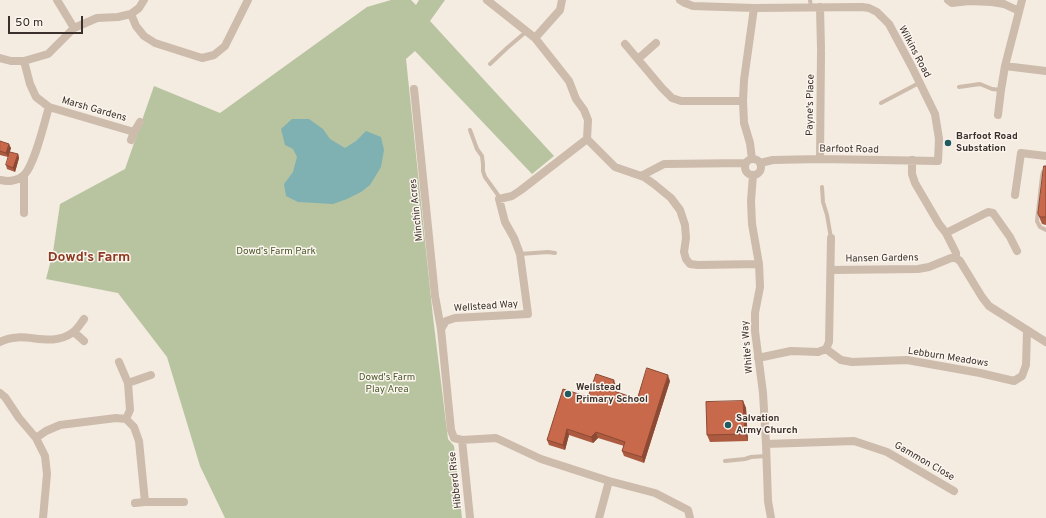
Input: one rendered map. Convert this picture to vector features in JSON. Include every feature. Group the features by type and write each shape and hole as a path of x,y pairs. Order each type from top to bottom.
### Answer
{"street":[{"path":"56,0 74,28"},
{"path":"0,58 11,61 24,61 48,54 74,28 97,18 118,18 131,14 139,8 144,0"},
{"path":"131,14 136,26 144,36 155,43 202,58 214,55 225,46 248,0"},
{"path":"487,0 536,38 569,81 576,99 584,110 588,120 586,139 521,190 512,196 499,199"},
{"path":"536,38 560,10 562,0"},
{"path":"680,0 693,6 760,5 744,80 743,101 744,123 750,143 749,161 744,167 748,174 753,175"},
{"path":"948,0 952,3 969,1 992,2 1004,4 1019,11"},
{"path":"998,116 1005,66 1022,0"},
{"name":"Wilkins Road","path":"760,5 810,4 820,7 862,7 869,8 877,12 888,24 935,114 939,139 938,161"},
{"name":"Payne's Place","path":"820,7 820,159"},
{"path":"625,44 672,98 682,101 743,101"},
{"path":"638,59 656,44"},
{"name":"Marsh Gardens","path":"24,61 30,84 36,97 49,107 134,132"},
{"path":"1005,66 1046,71"},
{"name":"Minchin Acres","path":"414,89 435,296 441,329"},
{"name":"Marsh Gardens","path":"24,175 33,161 49,107"},
{"name":"Marsh Gardens","path":"131,140 140,122"},
{"path":"586,139 615,167 641,176 654,184 671,198 680,210 686,225 684,252 686,259 690,264 759,264"},
{"path":"1015,195 1021,153 1046,156"},
{"path":"641,176 664,164 749,161 756,159 760,163"},
{"name":"Barfoot Road","path":"760,163 773,160 820,159 938,161"},
{"path":"912,160 912,174 915,183 939,224 946,233 956,253 956,258 960,261 982,297 989,306 1046,342"},
{"name":"White's Way","path":"760,163 760,171 756,175 753,175 751,201 752,224 759,264 760,288 755,313 755,331 762,393 768,501 771,518"},
{"path":"0,180 6,182 16,180 24,175"},
{"path":"24,175 24,213"},
{"name":"Wellstead Way","path":"441,329 446,321 455,318 528,314 520,254 514,238 505,222 499,199"},
{"path":"946,233 988,212 991,212 1010,237 1017,251"},
{"name":"Hansen Gardens","path":"826,349 829,342 831,238"},
{"name":"Hansen Gardens","path":"830,270 918,269 928,268 952,258 956,258"},
{"path":"0,342 5,339 17,337 52,340 62,339 74,332 84,319"},
{"path":"441,329 451,430 454,438 462,440 496,438 541,459 654,494 688,510 690,518"},
{"name":"Lebburn Meadows","path":"826,349 840,360 852,362 907,360 980,372 1014,381 1022,376 1026,366 1027,330"},
{"path":"74,332 84,342"},
{"path":"758,358 791,351 818,352 826,349"},
{"path":"119,362 128,383 130,410 126,419"},
{"path":"128,383 151,375"},
{"path":"0,393 5,397 19,418 36,438 45,456 47,474 43,518"},
{"path":"36,438 46,431 60,425 116,418 126,419 134,427 139,441 145,502"},
{"name":"Hibberd Rise","path":"462,440 470,518"},
{"name":"Gammon Close","path":"766,444 854,441 887,452 954,491"},
{"path":"598,518 609,481"},
{"path":"135,503 184,502"}],"lane":[{"path":"490,64 527,31"},
{"path":"881,103 919,83"},
{"path":"959,87 980,84 992,89 1001,90"},
{"path":"470,130 477,149 482,156 485,177 498,195 499,199"},
{"path":"1046,170 1043,172 1042,176 1037,221 1040,227 1046,230"},
{"path":"822,187 823,202 831,238"},
{"path":"520,254 555,253"},
{"path":"725,461 745,460 751,457 766,456"}],"green space":[{"name":"Dowd's Farm Park","path":"391,0 411,0 416,5 419,0 445,0 430,21 554,156 532,174 415,51 406,59 433,317 448,439 454,446 462,518 225,518 200,466 167,357 118,293 46,279 53,252 60,204 125,169 154,86 220,113 367,7"}],"water":[{"path":"292,119 309,119 323,129 330,139 345,148 356,141 366,131 381,137 384,150 381,167 370,185 361,192 333,204 298,202 286,196 284,184 293,172 297,157 293,149 285,145 281,129"}],"building":[{"path":"0,141 9,144 6,153 0,151"},
{"path":"10,152 18,154 13,168 6,165"},
{"path":"1044,166 1046,166 1046,217 1040,217 1038,214"},
{"path":"647,368 668,375 642,457 622,451 625,442 596,432 591,437 567,429 563,445 547,440 563,389 588,397 596,374 614,380 611,390 637,399"},
{"name":"Salvation Army Church","path":"743,401 745,434 707,435 706,402"}],"place":[{"name":"Barfoot Road Substation","path":"948,143"},
{"name":"Wellstead Primary School","path":"568,394"},
{"name":"Salvation Army Church","path":"728,425"}],"district":[{"name":"Dowd's Farm","path":"89,258"}],"park label":[{"name":"Dowd's Farm Play Area","path":"387,384"}]}
